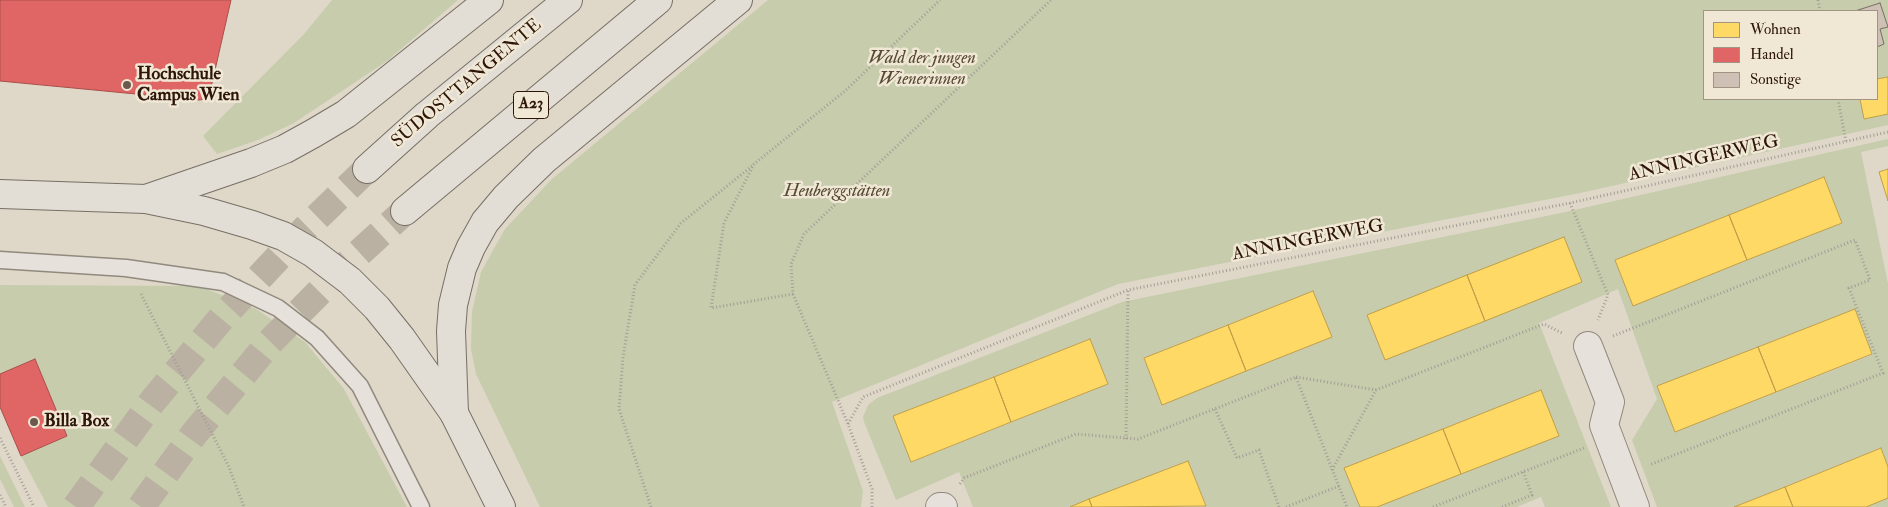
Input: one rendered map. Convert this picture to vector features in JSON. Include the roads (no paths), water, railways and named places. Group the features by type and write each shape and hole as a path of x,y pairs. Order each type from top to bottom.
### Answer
{"main road":[{"path":"146,200 251,163 285,149 314,133 346,114 489,0"},
{"name":"SÜDOSTTANGENTE","path":"367,169 427,116 568,0"},
{"name":"A23","path":"405,211 658,0"},
{"path":"454,413 451,330 453,306 462,268 485,222 506,197 544,160 738,0"},
{"path":"7,191 146,200 204,211 283,236 313,253 350,281 377,308 402,339 454,413 501,507"}],"street":[{"path":"1588,346 1610,402 1604,425 1635,507"}],"lane":[{"path":"0,260 126,268 223,282 278,308 317,338 360,386 421,507"}],"tunnel":[{"path":"76,507 152,402 224,315 304,230 367,169"},
{"path":"141,507 194,434 269,343 346,265 405,211"}],"place":[{"name":"Hochschule Campus Wien","path":"127,85"},
{"name":"Billa Box","path":"34,422"}],"park label":[{"name":"Wald der jungen Wienerinnen","path":"922,69"},
{"name":"Heuberggstätten","path":"837,192"}]}
